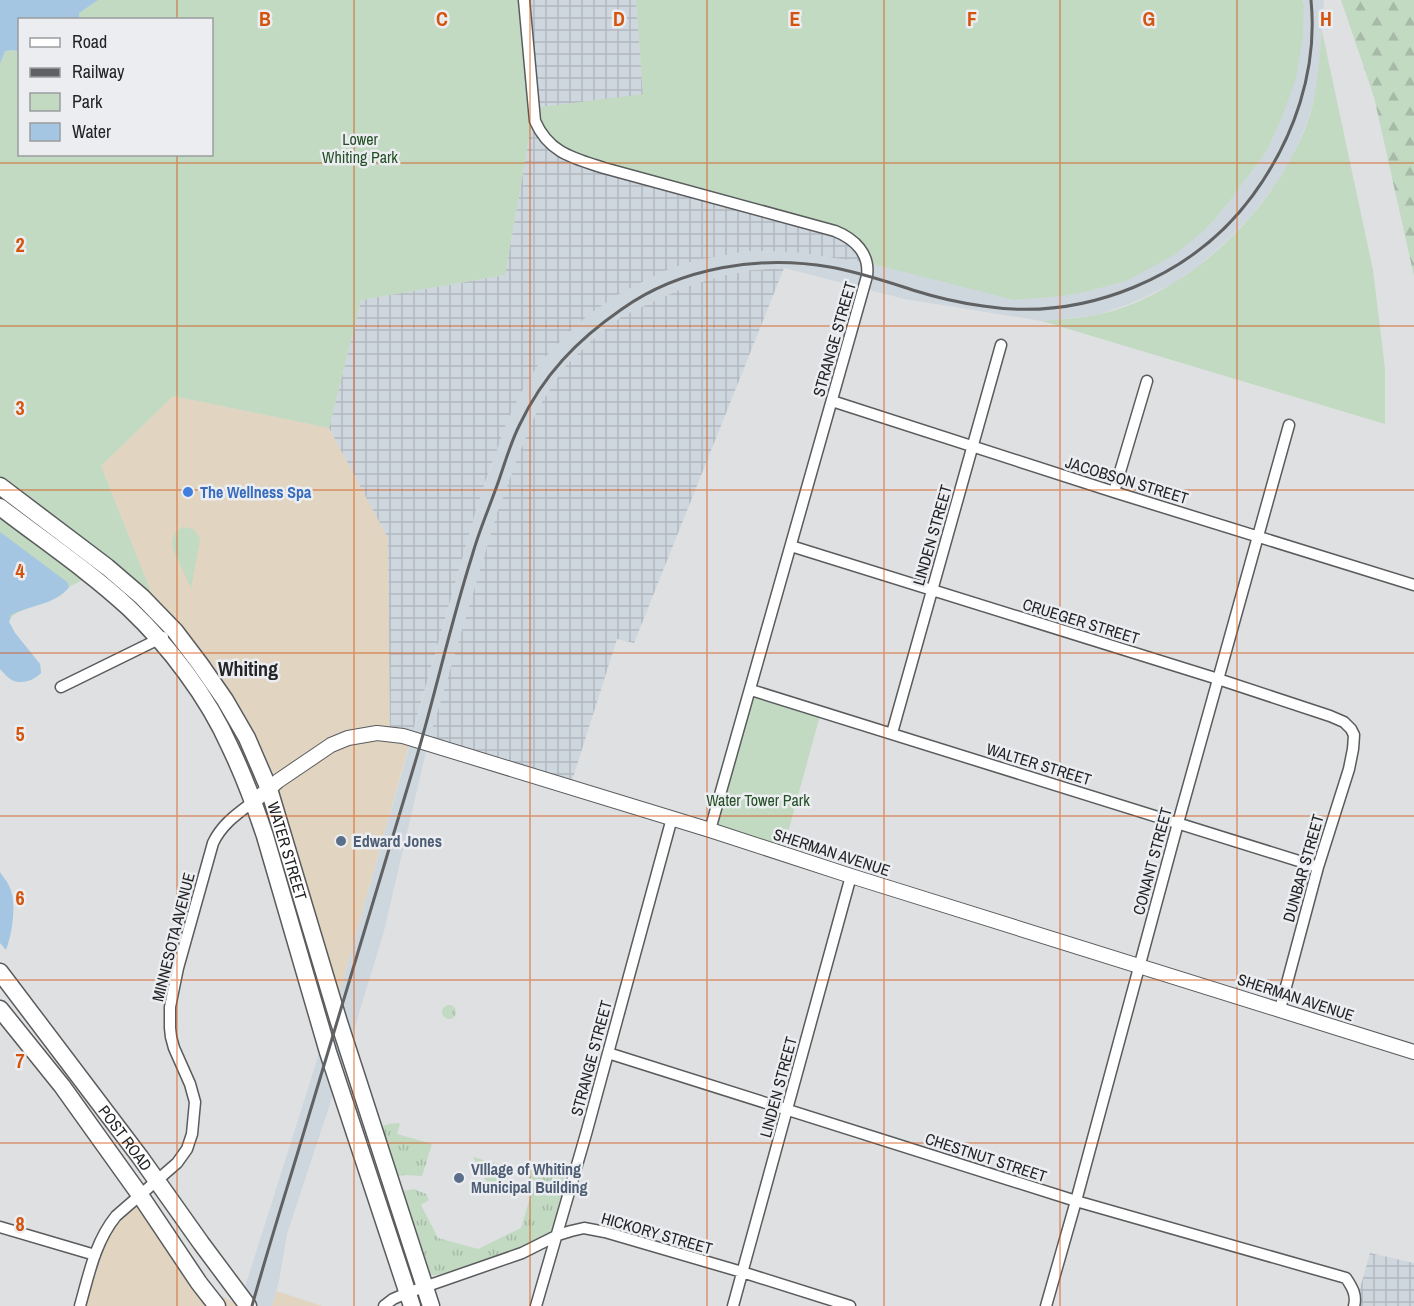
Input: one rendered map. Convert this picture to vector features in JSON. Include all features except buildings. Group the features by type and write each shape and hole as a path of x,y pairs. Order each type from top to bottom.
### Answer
{"main road":[{"name":"WATER STREET","path":"0,486 107,567 142,597 175,631 200,664 225,700 247,738 269,789 338,1019 431,1306"},
{"name":"WATER STREET","path":"0,507 98,581 158,639 210,710 230,746 265,836 328,1052 409,1300"},
{"name":"POST ROAD","path":"0,972 140,1157 248,1306"},
{"name":"POST ROAD","path":"0,1009 62,1086 217,1306"}],"street":[{"name":"STRANGE STREET","path":"524,0 535,121 548,143 571,158 835,231 857,245 868,263 867,276 710,830"},
{"name":"LINDEN STREET","path":"892,734 1001,345"},
{"path":"1114,492 1147,381"},
{"name":"JACOBSON STREET","path":"832,401 1414,585"},
{"name":"CONANT STREET","path":"1046,1306 1289,425"},
{"name":"CRUEGER STREET","path":"791,546 1330,716 1344,722 1354,735"},
{"path":"61,687 175,631"},
{"name":"WALTER STREET","path":"751,690 1318,867"},
{"name":"SHERMAN AVENUE","path":"253,802 278,781 331,745 348,738 377,733 390,734 422,741 672,818 1414,1052"},
{"name":"DUNBAR STREET","path":"1280,1009 1318,867 1349,769 1354,735"},
{"name":"MINNESOTA AVENUE","path":"81,1306 95,1255 112,1221 177,1163 190,1142 194,1123 194,1095 174,1048 170,1028 170,1007 178,968 213,843 226,823 253,802"},
{"name":"STRANGE STREET","path":"536,1306 558,1235 672,818"},
{"name":"LINDEN STREET","path":"733,1306 851,876"},
{"name":"CHESTNUT STREET","path":"608,1053 1076,1201 1346,1278 1353,1288 1356,1300 1354,1306"},
{"path":"0,1227 95,1255"},
{"name":"HICKORY STREET","path":"384,1306 393,1299 409,1300 425,1287 522,1253 558,1235 584,1228 742,1272 850,1306"}],"shaded area":[{"path":"524,0 636,0 643,95 534,108"},
{"path":"1302,0 1324,0 1317,87 1308,120 1293,156 1275,185 1251,216 1197,267 1172,284 1132,303 1097,315 1042,321 905,299 784,268 751,270 685,287 622,316 565,366 538,408 497,513 428,743 384,931 287,1234 272,1306 239,1306 335,1009 477,507 507,421 524,387 539,364 588,315 617,295 661,272 696,260 750,251 792,252 868,263 1014,300 1063,296 1126,281 1207,228 1266,152 1280,122 1303,37 1304,6"},
{"path":"535,121 835,231 868,263 792,252 750,251 731,254 569,332 539,364 524,388 491,465 411,738 390,734 388,538 329,428 361,300 505,275 531,127"},
{"path":"784,268 634,643 617,639 570,787 428,743 497,513 538,408 565,366 622,316 685,287 751,270"},
{"path":"173,396 329,428 388,538 390,734 411,738 335,1009 247,738 161,617 101,466"},
{"path":"140,1195 199,1283 240,1306 80,1306 102,1237"},
{"path":"1370,1253 1414,1263 1414,1306 1355,1306"},
{"path":"276,1291 322,1306 272,1306"}],"green space":[{"name":"Lower Whiting Park","path":"98,0 524,0 534,108 643,94 636,0 1302,0 1304,6 1303,37 1296,78 1280,122 1266,152 1228,203 1207,228 1174,255 1126,281 1063,296 1014,300 868,263 852,240 571,158 535,121 531,127 505,275 361,300 329,428 173,396 101,466 161,617 107,567 69,587 64,593 50,601 12,616 9,622 15,633 40,664 41,673 31,680 20,682 10,679 0,669 0,64 5,51 18,52 18,156 213,156 213,18 79,18 78,13"},
{"path":"1341,0 1414,0 1414,276 1374,97"},
{"path":"1322,31 1373,270 1385,369 1385,424 1042,321 1097,315 1131,304 1165,288 1196,268 1252,216 1294,154 1308,121 1318,76"},
{"path":"183,527 193,529 200,540 191,588 172,546 175,533"},
{"name":"Water Tower Park","path":"751,690 821,712 782,854 710,830"},
{"path":"446,1005 452,1005 456,1012 452,1019 446,1019 442,1015 442,1009"},
{"path":"400,1124 397,1134 432,1144 422,1176 398,1176 382,1126"},
{"path":"473,1157 505,1166 500,1186 487,1182"},
{"path":"532,1166 559,1172 567,1181 568,1186 561,1212 550,1234 492,1259 440,1275 431,1275 403,1191 414,1189 426,1194 429,1200 421,1205 438,1238 478,1249 521,1228 535,1181 526,1178 528,1169"}],"water":[{"path":"0,0 98,0 79,13 79,18 18,18 18,52 5,51 0,64"},
{"path":"0,532 67,582 69,587 57,598 11,615 9,622 15,633 40,664 41,673 24,682 12,680 0,669"},
{"path":"0,872 9,886 13,902 12,928 6,950 0,943"}],"railway":[{"path":"252,1306 414,766 474,548 515,434 528,408 550,375 590,333 622,309 670,283 722,268 776,263 830,267 863,274 949,300 1021,309 1060,307 1097,300 1134,287 1168,270 1200,249 1228,224 1268,173 1291,127 1307,78 1311,52 1311,0"}],"place":[{"name":"The Wellness Spa","path":"188,492"},
{"name":"Edward Jones","path":"341,841"},
{"name":"VIllage of Whiting Municipal Building","path":"459,1178"}],"district":[{"name":"Whiting","path":"248,669"}]}
